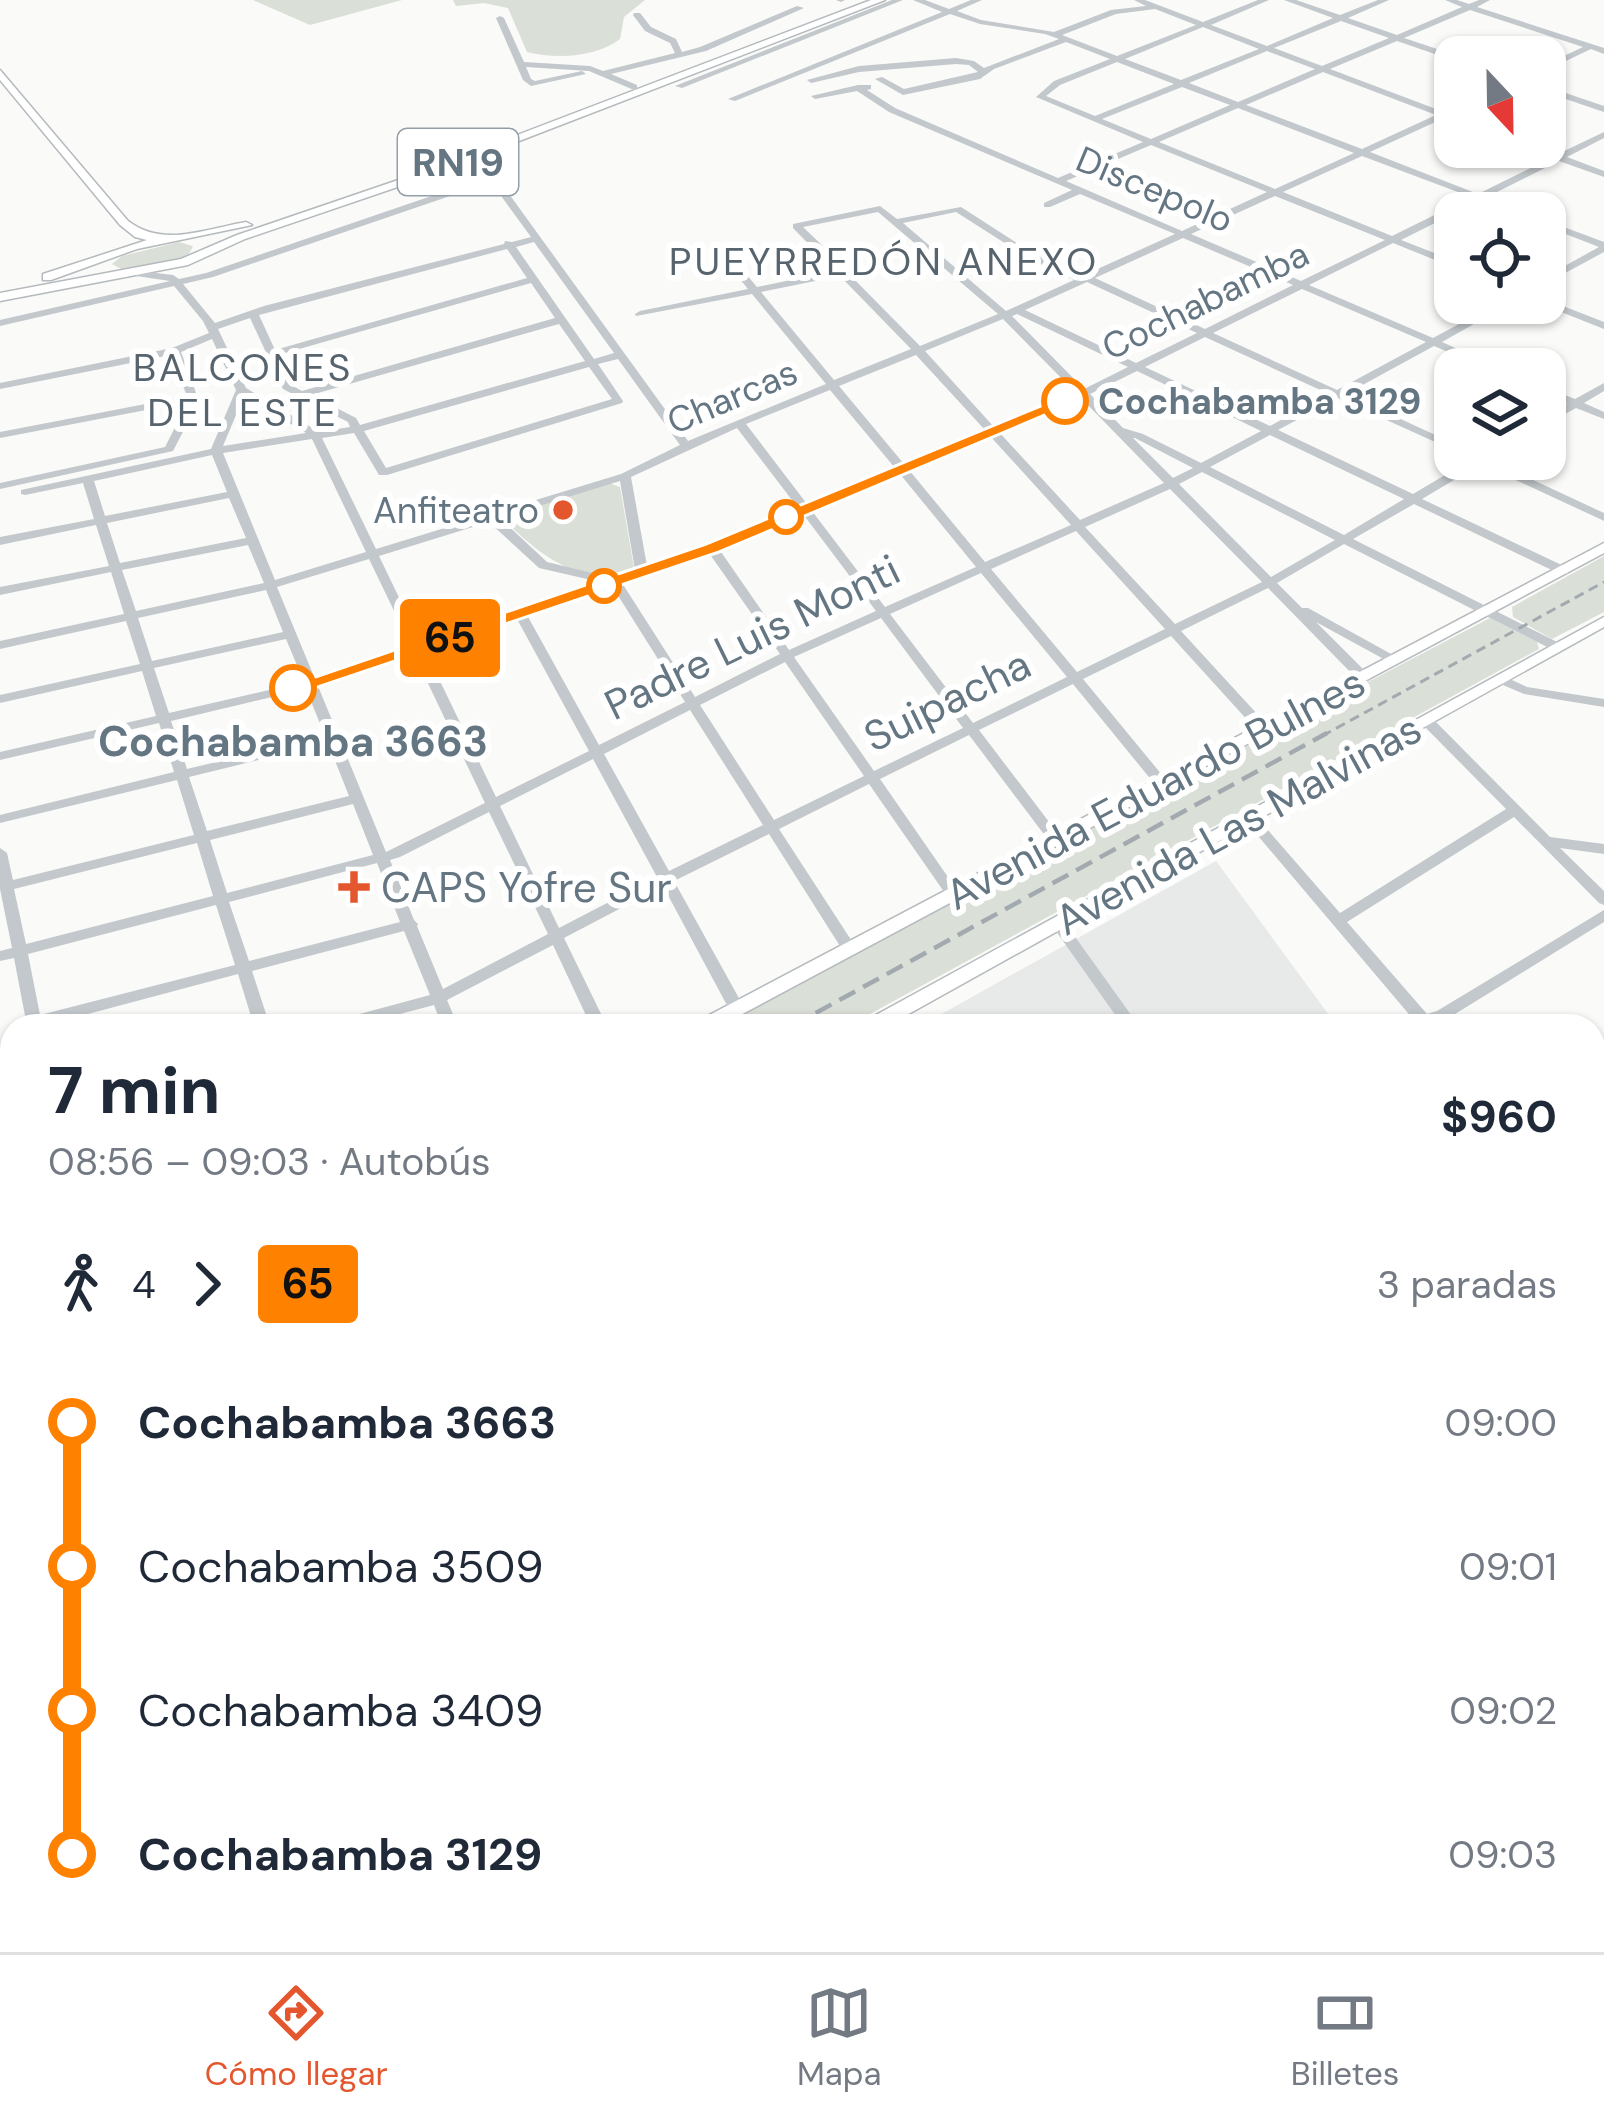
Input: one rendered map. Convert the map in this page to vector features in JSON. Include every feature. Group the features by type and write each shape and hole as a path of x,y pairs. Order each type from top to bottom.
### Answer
{"main road":[{"path":"813,18 841,0"},
{"name":"RN19","path":"0,292 110,254 235,228 343,196 859,0"},
{"name":"RN19","path":"0,292 135,275 188,261 241,237 771,46 880,0"},
{"path":"0,73 124,223 140,235 201,244 188,261"},
{"path":"124,223 131,238 110,254 105,270 135,275"},
{"name":"Avenida Eduardo Bulnes","path":"728,1014 1604,547"},
{"name":"Avenida Las Malvinas","path":"894,1014 1604,621"}],"street":[{"path":"679,86 771,46 899,0"},
{"path":"916,0 1059,38 1465,192"},
{"path":"732,99 978,0"},
{"path":"1138,0 1434,109"},
{"path":"1265,0 1057,83 1040,97 1434,256"},
{"path":"1288,0 1434,51"},
{"path":"1095,119 1385,0"},
{"path":"1449,0 1604,51"},
{"path":"1059,181 1486,0"},
{"path":"771,46 803,69 820,95 884,82 902,92 983,72 1114,12 1154,7"},
{"path":"500,18 529,82 538,84 703,49 800,8"},
{"path":"637,15 648,29 673,40 679,53"},
{"path":"1566,58 1604,40"},
{"path":"811,80 880,66 956,62 971,63 983,72"},
{"path":"521,64 598,72 634,87"},
{"name":"Discepolo","path":"858,88 884,107 1450,348"},
{"path":"1566,95 1604,109"},
{"name":"Charcas","path":"0,645 272,585 625,476 686,446 1011,313 1434,122"},
{"name":"Cochabamba","path":"1566,154 1604,135"},
{"path":"1566,160 1604,174"},
{"name":"Cochabamba","path":"1488,192 1537,168"},
{"path":"0,323 175,280 486,178 497,180 686,446"},
{"path":"1047,205 1081,190"},
{"path":"1265,731 994,431 796,226 875,208 1011,313 1082,394 1364,678"},
{"path":"896,222 958,209 1031,256 1434,438"},
{"name":"Cochabamba","path":"0,756 312,684 712,548 1082,394 1434,220"},
{"path":"1566,232 1604,247"},
{"path":"0,386 175,351 253,314 538,238"},
{"path":"253,314 287,387 348,418 378,470 391,472 618,401 508,244"},
{"path":"1566,269 1604,247"},
{"path":"725,255 1162,784"},
{"path":"175,280 188,261"},
{"path":"640,314 844,272"},
{"path":"135,275 175,280 214,331 241,390 315,434 593,1014"},
{"path":"271,354 533,280"},
{"path":"1566,311 1604,326"},
{"path":"1011,313 1137,367 1564,571"},
{"path":"302,394 560,320"},
{"name":"Padre Luis Monti","path":"0,956 382,859 787,656 1202,469 1468,324"},
{"path":"0,485 170,449 194,398 175,351"},
{"path":"25,492 216,451 356,429 619,355"},
{"path":"1566,410 1604,386"},
{"path":"241,390 216,451 445,1014"},
{"path":"0,435 194,398"},
{"path":"1566,399 1604,416"},
{"path":"740,424 1057,842"},
{"path":"1118,430 1139,436 1557,647"},
{"path":"625,476 642,573"},
{"path":"87,478 258,1014"},
{"name":"Suipacha","path":"380,1014 439,998 665,879 1268,583 1447,480"},
{"path":"1525,480 1604,517"},
{"path":"0,541 234,494"},
{"path":"489,515 543,565 615,582 850,950"},
{"path":"0,591 254,540"},
{"path":"712,548 954,896"},
{"path":"1290,604 1396,660"},
{"path":"521,615 737,1009"},
{"path":"0,699 291,634"},
{"path":"1501,679 1524,690 1604,703"},
{"path":"1426,721 1604,900"},
{"path":"0,819 333,737"},
{"path":"7,886 358,799"},
{"path":"1338,921 1515,810"},
{"path":"1249,818 1412,1014"},
{"path":"1546,841 1604,849"},
{"path":"0,853 33,1014"},
{"path":"1439,1014 1604,915"},
{"path":"72,1014 411,924"},
{"path":"1058,924 1122,1014"}],"shaded area":[{"path":"253,0 402,0 310,25"},
{"path":"453,0 645,0 624,17 620,39 610,45 587,53 550,56 527,52 508,8 484,3 456,6"},
{"path":"179,242 193,246 188,256 125,271 112,264 122,256"},
{"path":"609,483 620,487 634,568 596,574 578,571 546,556 503,519 505,514"},
{"path":"1604,556 1604,612 1552,639 1513,617 1512,607"},
{"path":"1490,618 1537,642 1539,649 870,1014 735,1014"},
{"path":"1216,861 1328,1014 942,1014"}],"railway":[{"path":"1322,736 1604,582"},
{"path":"814,1014 1327,733"}],"bus line":[{"name":"65","path":"293,688 712,548 1065,401"}],"place":[{"name":"Cochabamba 3129","path":"1065,401"},
{"name":"Anfiteatro","path":"563,510"},
{"name":"Cochabamba 3663","path":"293,688"},
{"name":"CAPS Yofre Sur","path":"354,887"}],"district":[{"name":"PUEYRREDÓN ANEXO","path":"884,261"},
{"name":"BALCONES DEL ESTE","path":"243,390"}]}
